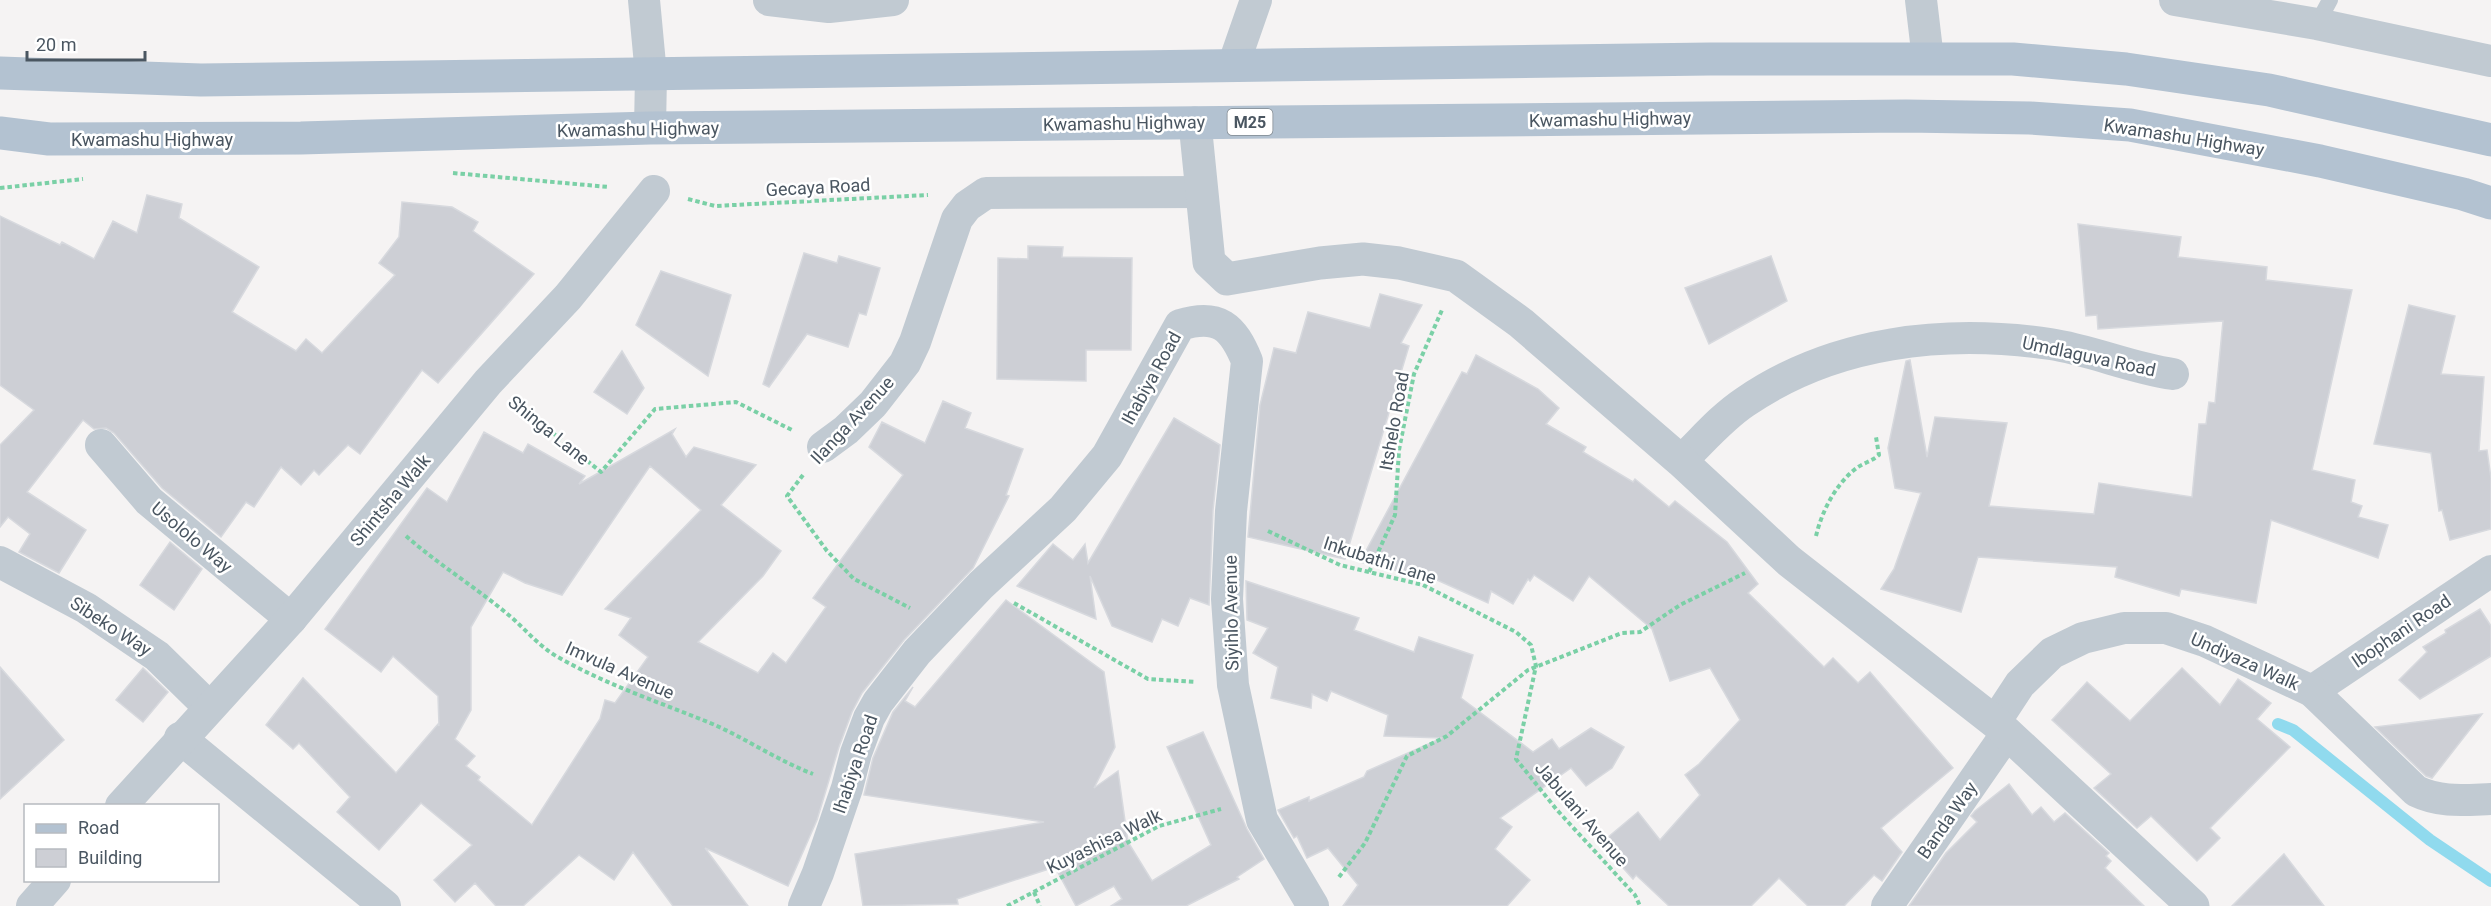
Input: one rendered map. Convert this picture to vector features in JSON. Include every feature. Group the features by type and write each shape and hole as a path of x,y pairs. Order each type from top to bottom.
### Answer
{"main road":[{"path":"0,73 201,80 1710,59 2013,59 2170,75 2269,90 2491,140"},
{"name":"Kwamashu Highway","path":"0,133 49,139 279,138 650,128 1906,116 2030,117 2130,125 2320,161 2463,194 2491,203"}],"street":[{"path":"644,0 651,75 650,128"},
{"path":"769,0 829,8 893,0"},
{"path":"1233,66 1256,0"},
{"path":"1921,0 1928,59"},
{"path":"2175,0 2324,12 2491,61"},
{"path":"1194,123 1209,262 1227,279 1320,262 1363,259 1399,263 1456,276 1521,323 1682,461 1789,561 2001,728 2193,906"},
{"name":"Shintsha Walk","path":"123,804 180,738 291,619 488,382 568,297 654,191"},
{"path":"986,193 1202,192"},
{"name":"Ilanga Avenue","path":"823,447 846,430 873,404 905,363 915,342 957,219 967,206 986,193"},
{"name":"Ihabiya Road","path":"804,906 818,873 847,788 856,753 869,718 878,702 917,652 943,624 981,585 1063,509 1107,456 1180,325 1193,321 1210,321"},
{"name":"Siyihlo Avenue","path":"1210,321 1228,328 1238,339 1247,361 1231,512 1227,599 1233,685 1262,820 1313,906"},
{"name":"Umdlaguva Road","path":"1682,461 1725,417 1774,383 1830,358 1897,342 1950,337 2052,344 2173,374"},
{"name":"Usololo Way","path":"101,446 149,501 291,619"},
{"name":"Sibeko Way","path":"0,562 86,608 157,656 209,707"},
{"name":"Ibophani Road","path":"2312,691 2491,571"},
{"name":"Undiyaza Walk","path":"2001,728 2020,684 2052,652 2083,638 2124,628 2166,628 2205,641 2312,691 2416,791 2428,797 2446,801 2491,800"},
{"name":"Banda Way","path":"1887,906 2001,728"},
{"path":"180,738 385,906"},
{"path":"32,906 53,882"}],"path":[{"name":"Gecaya Road","path":"654,191 715,206 986,193"},
{"name":"Itshelo Road","path":"1369,572 1395,515 1399,450 1414,374 1456,276"},
{"name":"Shinga Lane","path":"488,382 601,472 655,409 736,402 823,447"},
{"path":"1818,529 1826,507 1845,479 1863,463 1879,455 1876,437"},
{"name":"Ilanga Avenue","path":"823,447 787,496 827,551 854,579 943,624"},
{"name":"Inkubathi Lane","path":"1231,512 1288,543 1340,565 1423,585 1516,632 1531,645 1536,666"},
{"name":"Imvula Avenue","path":"379,514 434,560 510,616 533,639 555,655 594,676 717,726 786,763 847,788"},
{"path":"1337,879 1365,843 1407,756 1447,736 1528,670 1622,633 1640,632 1680,605 1748,571 1789,561"},
{"path":"981,585 1148,679 1233,685"},
{"name":"Jabulani Avenue","path":"1536,666 1516,759 1557,810 1635,895 1640,906"},
{"name":"Kuyashisa Walk","path":"1007,906 1159,826 1257,799"},
{"name":"Kuyashisa Walk","path":"1034,892 1040,906"}],"building":[{"path":"147,195 182,204 179,218 259,267 232,312 296,351 306,339 322,353 395,275 379,263 399,237 402,202 452,207 478,222 473,231 534,274 438,383 422,370 360,454 348,445 319,475 314,470 301,485 281,467 254,507 246,502 221,537 162,488 114,433 106,428 94,429 83,420 27,492 86,530 59,573 19,552 30,534 8,517 0,527 0,445 34,410 0,385 0,216 60,245 62,242 94,259 113,221 137,233"},
{"path":"2078,224 2181,237 2178,257 2267,267 2266,280 2352,290 2312,470 2355,480 2351,502 2362,506 2358,517 2388,525 2378,558 2271,520 2256,603 2181,589 2179,596 2115,577 2117,567 1978,557 1961,612 1881,589 1894,569 1921,493 1895,488 1888,448 1906,361 1910,360 1927,457 1935,417 2007,423 1989,506 2094,514 2099,483 2192,497 2199,424 2206,424 2209,402 2215,403 2223,321 2098,329 2097,315 2086,316"},
{"path":"1028,246 1063,247 1062,257 1132,258 1131,350 1086,350 1086,381 997,379 998,258 1028,259"},
{"path":"804,253 837,263 839,256 880,268 866,315 859,313 848,347 807,334 769,387 763,384"},
{"path":"1771,256 1787,301 1709,344 1685,288"},
{"path":"661,271 731,295 708,376 636,325"},
{"path":"1380,294 1422,305 1401,343 1409,346 1345,559 1248,537 1260,405 1274,348 1296,353 1308,312 1370,328"},
{"path":"2409,305 2455,316 2441,374 2484,377 2479,451 2487,450 2491,478 2491,529 2450,540 2442,510 2439,511 2431,453 2374,444"},
{"path":"622,351 644,388 627,414 594,392"},
{"path":"1476,355 1538,389 1559,408 1546,424 1586,447 1583,452 1633,482 1635,479 1669,507 1675,501 1727,542 1758,584 1748,593 1824,667 1833,658 1858,683 1870,672 1953,768 1881,828 1902,852 1882,881 1874,875 1844,906 1808,906 1779,878 1751,906 1669,906 1636,875 1633,879 1601,843 1638,812 1660,840 1700,795 1685,775 1699,764 1740,720 1710,668 1670,681 1652,629 1589,576 1573,601 1534,575 1530,581 1528,579 1513,604 1491,591 1488,603 1437,580 1360,562 1462,372 1467,374"},
{"path":"943,401 971,413 965,428 1023,449 1006,495 1009,496 973,568 904,640 862,693 839,747 817,820 788,886 705,848 748,906 673,906 633,852 614,880 579,855 523,906 496,906 475,883 455,902 434,880 472,845 421,803 379,850 337,812 350,797 299,743 293,749 266,725 303,678 396,773 438,724 439,726 438,696 393,656 381,672 325,629 427,488 447,502 484,432 523,453 528,444 585,476 579,484 675,429 672,434 686,457 694,447 756,465 721,505 781,551 763,576 698,642 758,673 773,653 786,663 826,607 813,598 903,475 869,447 882,422 925,443","holes":["650,466 701,510 605,609 631,618 619,635 648,657 615,703 605,700 600,719 532,825 478,780 480,777 466,766 475,756 455,739 471,710 471,627 503,572 525,583 562,595"]},
{"path":"1174,418 1220,445 1213,510 1209,605 1190,598 1178,626 1162,619 1152,642 1112,626 1090,576 1096,619 1017,586 1053,544 1073,560 1085,544 1088,563"},
{"path":"170,542 202,569 174,610 140,585"},
{"path":"1246,581 1359,618 1354,630 1414,652 1419,637 1473,655 1461,698 1533,752 1552,739 1559,749 1591,728 1624,747 1612,768 1586,786 1571,768 1500,818 1512,827 1495,849 1530,880 1507,906 1343,906 1358,885 1328,848 1307,858 1297,836 1294,838 1278,810 1309,797 1309,801 1364,777 1367,771 1442,738 1384,736 1388,715 1331,691 1327,701 1312,694 1311,708 1271,698 1278,667 1253,653 1268,628 1247,620"},
{"path":"1006,600 1104,672 1115,747 1094,788 1118,771 1128,842 1152,881 1211,845 1167,747 1203,732 1247,829 1264,859 1237,877 1239,879 1186,906 1111,906 1122,899 1114,886 1076,906 1055,867 957,899 958,904 863,906 855,854 1044,822 864,795 873,758 893,712 913,687 905,701 915,707"},
{"path":"2480,609 2491,626 2491,656 2420,699 2399,680 2427,652 2423,647 2446,633 2445,630"},
{"path":"0,667 64,740 0,799"},
{"path":"143,668 168,692 143,722 116,700"},
{"path":"2182,668 2220,705 2238,679 2271,703 2257,719 2290,747 2210,828 2220,838 2197,861 2151,816 2137,828 2094,788 2111,774 2052,720 2087,682 2130,721"},
{"path":"2482,714 2432,778 2426,776 2375,727"},
{"path":"2009,784 2032,815 2041,807 2054,822 2065,813 2109,853 2106,856 2111,861 2105,868 2144,906 1909,906 1946,853 1977,822 1971,816 1975,811"},
{"path":"2284,854 2324,906 2232,906"}],"waterway":[{"path":"2278,724 2293,730 2430,840 2491,881"}]}
